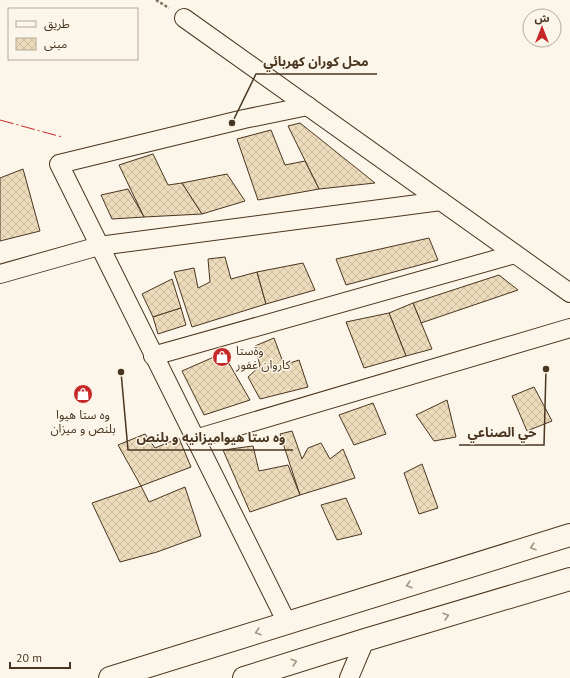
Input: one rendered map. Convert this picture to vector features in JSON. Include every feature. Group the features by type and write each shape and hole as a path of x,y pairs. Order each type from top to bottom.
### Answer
{"main road":[{"path":"110,678 570,535"},
{"path":"244,678 570,579"}],"street":[{"path":"184,18 570,292"},
{"path":"286,623 58,164 244,119 308,106"},
{"path":"0,274 99,246 441,201"},
{"path":"154,356 515,254"},
{"path":"195,440 570,328"},
{"path":"349,678 366,640"}],"building":[{"path":"300,123 375,183 319,189 288,126"},
{"path":"271,130 285,165 305,161 319,189 258,200 237,139"},
{"path":"153,154 168,185 182,183 202,214 144,217 119,165"},
{"path":"23,169 40,231 0,241 0,178"},
{"path":"227,174 245,201 202,214 182,183"},
{"path":"128,189 144,217 112,219 101,195"},
{"path":"429,238 438,260 346,285 336,259"},
{"path":"225,257 231,279 257,272 266,304 192,327 174,272 194,268 198,288 210,282 208,259"},
{"path":"303,263 315,290 266,304 257,272"},
{"path":"499,275 518,290 421,323 413,303"},
{"path":"172,279 181,308 153,317 142,294"},
{"path":"413,303 432,349 406,356 389,313"},
{"path":"181,308 186,325 158,334 153,317"},
{"path":"389,313 406,356 364,368 346,322"},
{"path":"274,338 284,365 299,360 308,387 260,399 248,377 260,366 255,346"},
{"path":"223,353 250,400 204,415 182,371"},
{"path":"534,387 552,421 527,431 512,396"},
{"path":"447,400 456,437 434,441 416,415"},
{"path":"373,403 386,434 354,445 339,415"},
{"path":"292,431 302,459 308,448 321,443 330,459 343,449 355,478 300,495 280,434"},
{"path":"145,434 155,448 179,438 191,467 141,486 118,445"},
{"path":"253,446 259,471 288,465 300,495 250,512 223,450"},
{"path":"422,464 438,508 419,514 404,473"},
{"path":"141,486 149,502 185,487 201,536 157,552 120,562 92,503"},
{"path":"346,498 362,534 337,540 321,505"}],"power":[{"path":"0,120 62,137"}],"place":[{"name":"محل كوران كهربائي","path":"232,123"},
{"name":"وةستا كاروان غفور","path":"222,357"},
{"name":"حي الصناعي","path":"546,369"},
{"name":"وه ستا هيواميزانيه و بلنص","path":"121,372"},
{"name":"وه ستا هيوا بلنص و ميزان","path":"83,394"}]}
